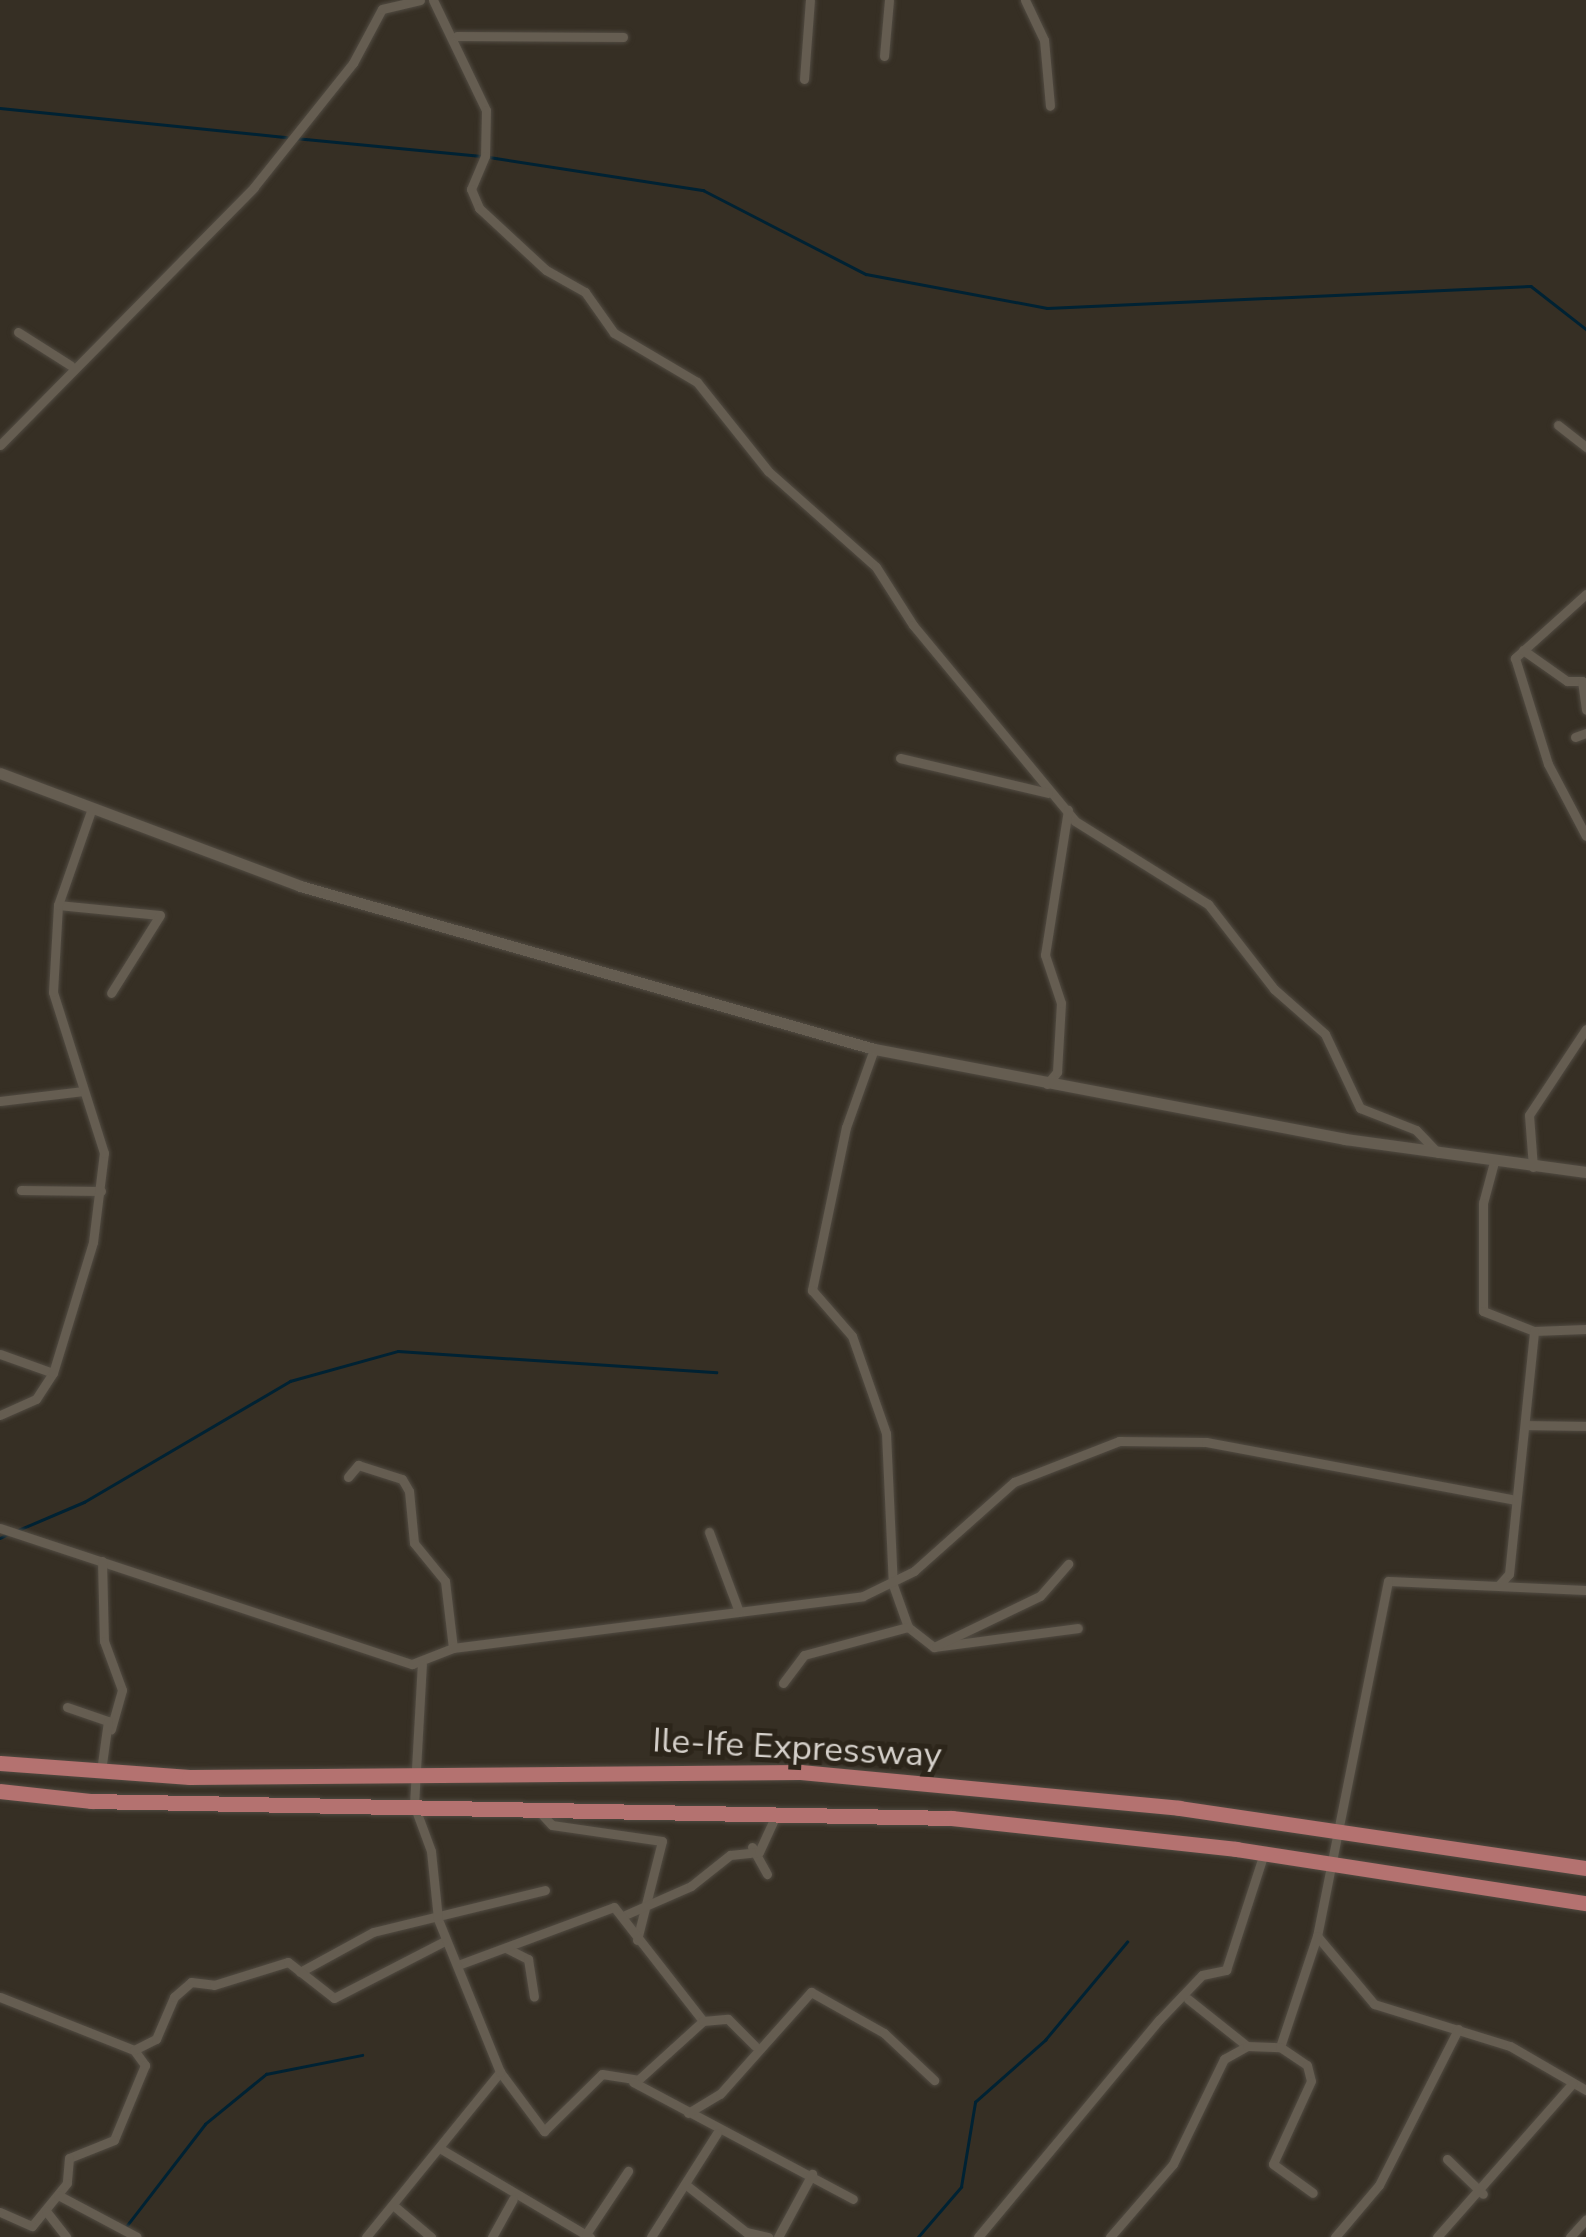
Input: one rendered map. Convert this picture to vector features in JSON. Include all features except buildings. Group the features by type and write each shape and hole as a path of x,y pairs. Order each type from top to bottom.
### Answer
{"highway":[{"name":"Ile-Ife Expressway","path":"0,1763 96,1773 414,1776 800,1772 1342,1830 1586,1868"},
{"path":"91,1801 96,1773"},
{"path":"599,1773 601,1805"},
{"name":"Ile-Ife Expressway","path":"0,1791 91,1801 601,1805 952,1818 1264,1853 1586,1903"}],"street":[{"path":"0,445 70,366 254,187 353,63 381,5 420,0"},
{"path":"433,0 457,36 486,110 486,156 471,190 479,208 546,270 585,292 614,332 686,374 725,410 768,471 876,567 1048,793 1082,828 1158,865 1208,904 1274,989 1326,1034 1360,1108 1416,1130 1438,1154"},
{"path":"804,79 810,0"},
{"path":"884,56 889,0"},
{"path":"1025,0 1044,40 1050,106"},
{"path":"457,36 624,37"},
{"path":"18,332 70,366"},
{"path":"1558,425 1586,446"},
{"path":"1586,594 1523,650 1517,674 1540,743 1586,836"},
{"path":"1523,650 1568,681 1582,680 1586,710"},
{"path":"1575,737 1586,732"},
{"path":"900,758 1048,793"},
{"path":"0,773 91,810 391,914 874,1048 1047,1084 1438,1154 1586,1172"},
{"path":"0,1415 36,1399 53,1373 101,1191 104,1153 53,992 58,905 91,810"},
{"path":"1047,1084 1057,1072 1061,1004 1044,954 1068,810"},
{"path":"58,905 160,914 111,993"},
{"path":"1533,1168 1529,1115 1586,1030"},
{"path":"874,1048 846,1127 812,1290 852,1336 886,1433 892,1586 908,1627 934,1647 1078,1628"},
{"path":"0,1100 82,1091"},
{"path":"1494,1162 1479,1298 1492,1322 1534,1331 1586,1329"},
{"path":"21,1190 101,1191"},
{"path":"1517,1586 1509,1574 1534,1331"},
{"path":"0,1354 53,1373"},
{"path":"1525,1425 1586,1426"},
{"path":"0,1528 422,1664 453,1648 739,1612 892,1586 1014,1482 1119,1441 1206,1442 1515,1500"},
{"path":"348,1477 358,1465 402,1479 409,1491 414,1543 445,1581 453,1648"},
{"path":"709,1532 739,1612"},
{"path":"96,1773 122,1690 104,1641 102,1561"},
{"path":"934,1647 1040,1596 1068,1564"},
{"path":"1498,1585 1509,1574"},
{"path":"1280,2047 1317,1936 1330,1862 1342,1830 1388,1581 1586,1590"},
{"path":"783,1683 804,1655 908,1627"},
{"path":"422,1664 414,1805 432,1851 438,1919 500,2072 544,2131 602,2074 631,2080 716,2133 812,2174 853,2199"},
{"path":"67,1707 95,1711 110,1730"},
{"path":"536,1806 552,1825 654,1835 662,1846 646,1900 638,1947"},
{"path":"625,1915 646,1900 690,1886 752,1847 762,1847 778,1811"},
{"path":"752,1847 767,1874"},
{"path":"978,2237 1160,2020 1188,2000 1202,1976 1226,1970 1264,1853"},
{"path":"300,1972 366,1934 545,1890"},
{"path":"458,1965 606,1909 625,1915"},
{"path":"625,1915 638,1947 703,2021"},
{"path":"1317,1936 1374,2004 1458,2029 1579,2087"},
{"path":"134,2050 156,2039 184,1985 288,1962 334,1998 445,1941"},
{"path":"503,1948 528,1959 534,1997"},
{"path":"688,2113 720,2094 754,2046 816,1992 898,2044 934,2080"},
{"path":"0,1996 134,2050 145,2065 114,2140 69,2158 58,2195 33,2232 0,2212"},
{"path":"1188,2000 1247,2046"},
{"path":"631,2080 703,2021 728,2020 754,2046"},
{"path":"1343,2234 1379,2185 1458,2029"},
{"path":"1110,2237 1172,2164 1224,2059 1247,2046 1280,2047 1307,2065 1311,2082 1273,2164 1313,2192"},
{"path":"366,2237 496,2084 500,2072"},
{"path":"1437,2237 1483,2194 1579,2087 1586,2074"},
{"path":"496,2084 512,2088"},
{"path":"650,2237 716,2133"},
{"path":"441,2149 513,2199 588,2236 628,2170"},
{"path":"1447,2159 1483,2194"},
{"path":"778,2237 812,2174"},
{"path":"686,2184 746,2232 768,2237"},
{"path":"58,2195 138,2237"},
{"path":"492,2237 513,2199"},
{"path":"393,2206 431,2237"},
{"path":"46,2211 66,2237"},
{"path":"1570,2237 1586,2219"}],"waterway":[{"path":"0,108 287,137"},
{"path":"295,138 481,156"},
{"path":"489,157 703,190 866,274 1047,308 1531,286 1586,329"},
{"path":"16,1531 84,1502 290,1381 398,1351 716,1372"},
{"path":"0,1538 8,1534"},
{"path":"918,2237 961,2187 975,2102 1045,2040 1127,1942"},
{"path":"125,2228 205,2124 266,2074 362,2055"}]}
